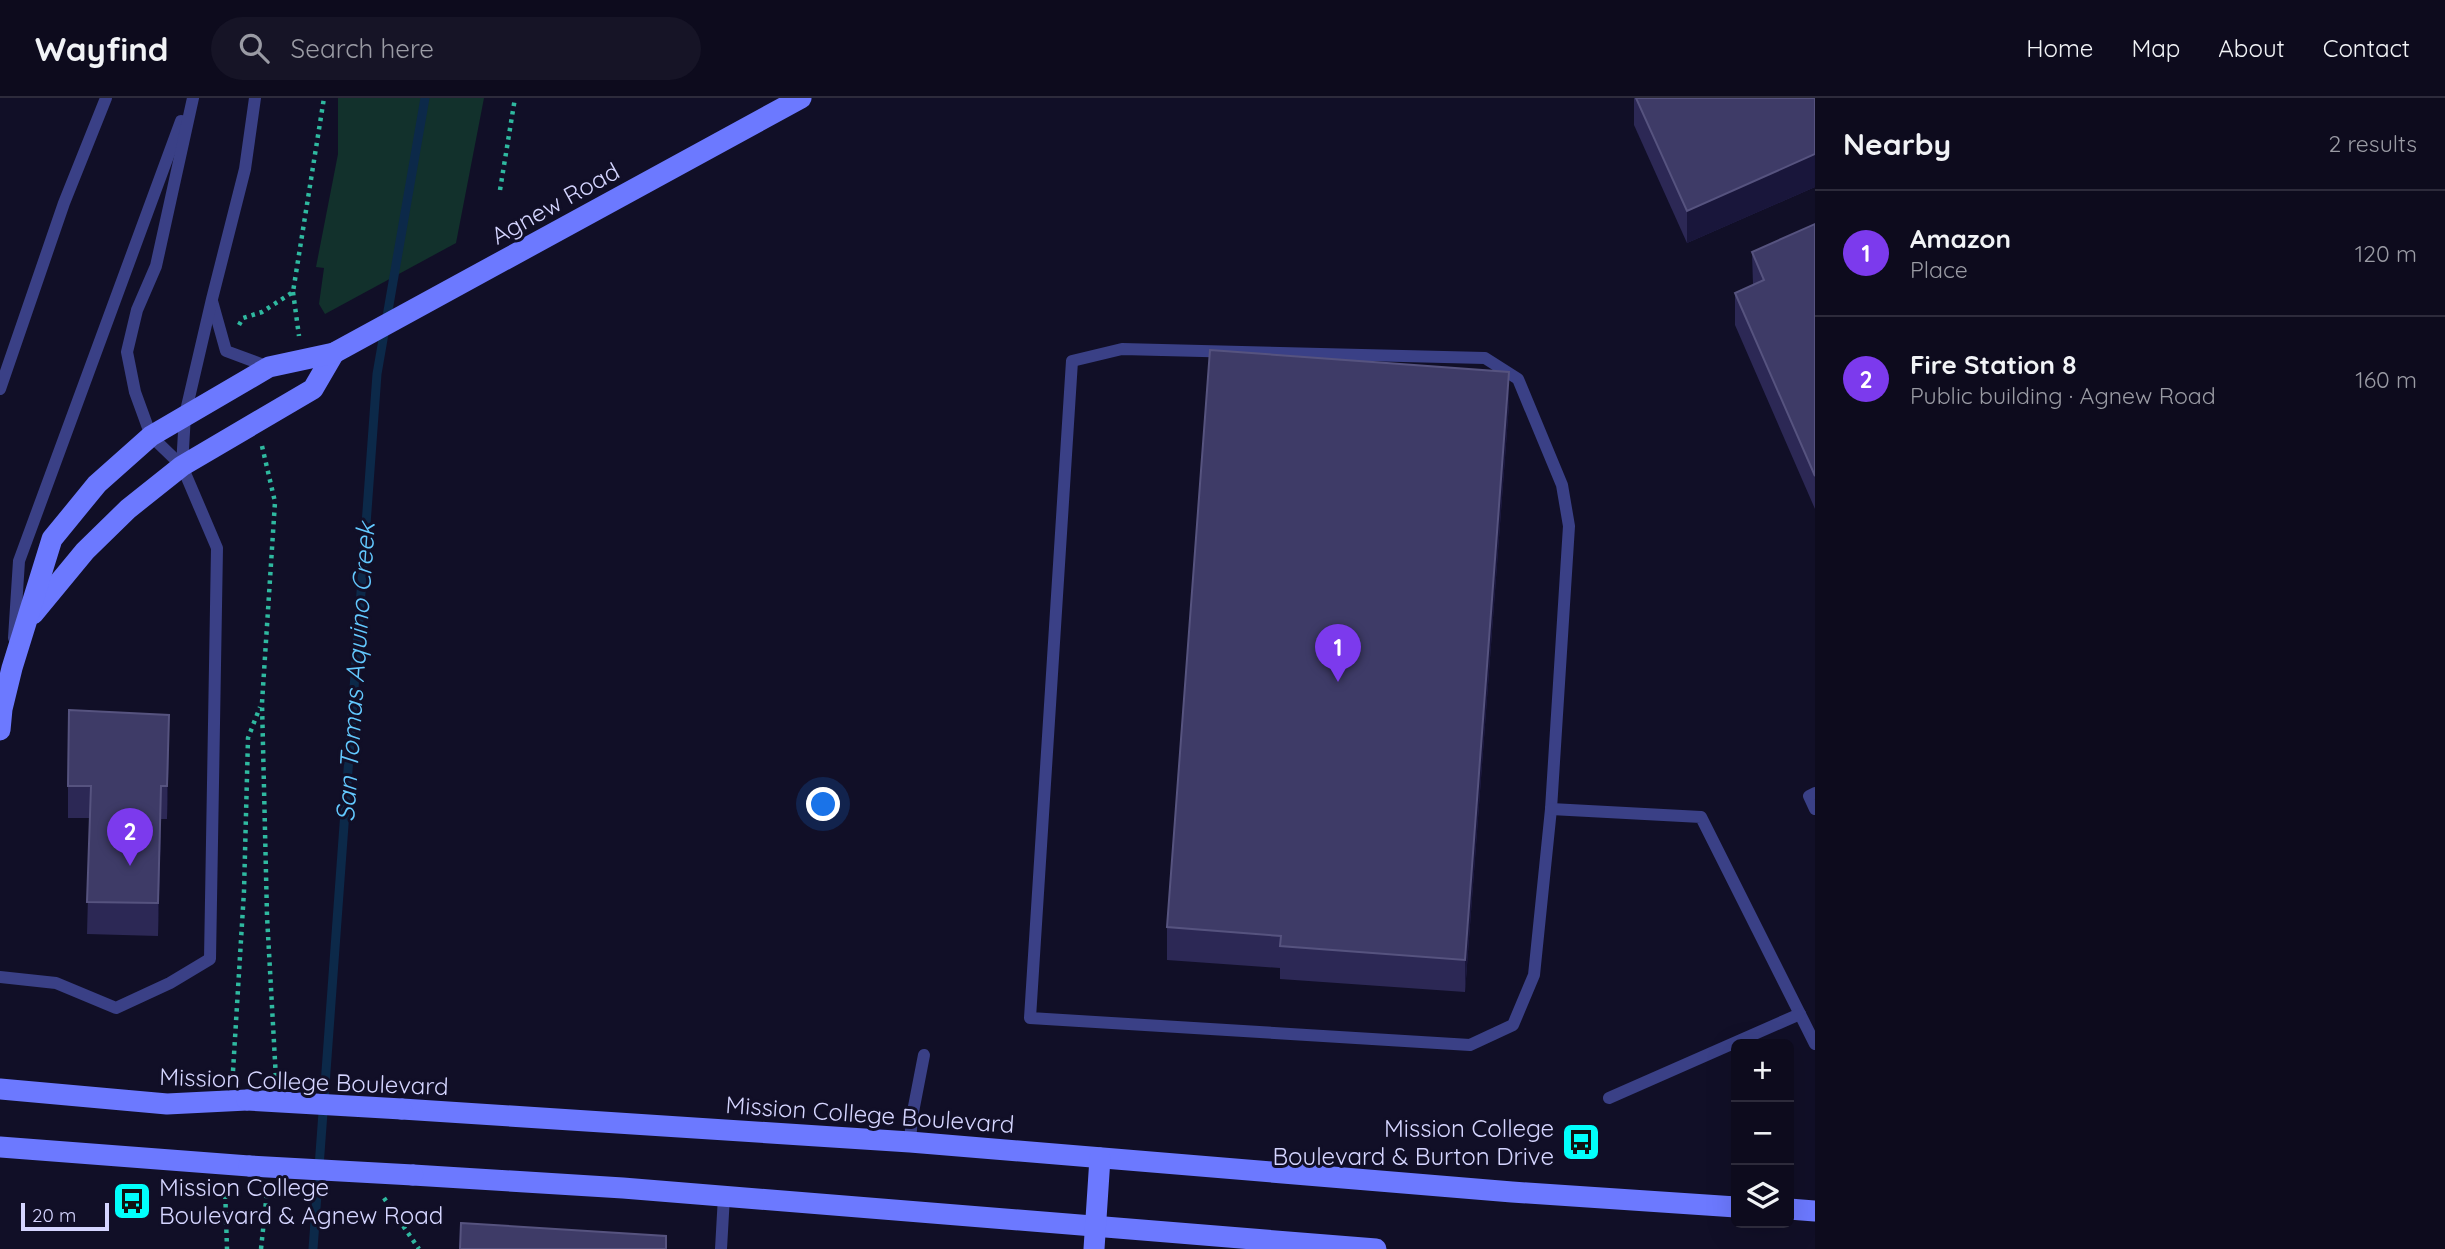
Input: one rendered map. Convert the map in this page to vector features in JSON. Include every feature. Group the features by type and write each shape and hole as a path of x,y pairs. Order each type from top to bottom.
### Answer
{"main road":[{"name":"Agnew Road","path":"1,716 24,625 52,539 97,484 151,436 269,367 334,353 801,98"},
{"name":"Agnew Road","path":"24,625 85,551 128,509 183,466 313,389 334,353"},
{"name":"Mission College Boulevard","path":"0,1089 167,1104 247,1100 910,1142 1512,1192 1731,1207"},
{"path":"0,1147 249,1166 724,1196 1376,1249"},
{"path":"1094,1249 1100,1158"},
{"path":"1794,1209 1815,1210"}],"lane":[{"path":"0,389 64,203 106,98"},
{"path":"0,977 56,983 116,1008 170,983 210,959 217,548 183,466 151,436 135,392 127,352 137,310 156,267 192,98"},
{"path":"12,668 19,561 192,98"},
{"path":"183,466 185,415 245,169 255,98"},
{"path":"212,299 226,351 269,367"},
{"path":"1122,349 1485,358 1518,379 1562,485 1569,526 1551,809 1534,975 1513,1025 1470,1045 1030,1018 1072,361 1122,349"},
{"path":"1815,793 1809,796 1815,809"},
{"path":"1551,809 1701,817 1815,1044"},
{"path":"1609,1098 1800,1014"},
{"path":"910,1142 923,1055"},
{"path":"720,1249 724,1196"}],"path":[{"path":"500,190 515,98"},
{"path":"293,292 304,359"},
{"path":"233,1071 244,904 248,738 262,703 267,916 276,1082"},
{"path":"382,1173 382,1195 419,1249"},
{"path":"225,1185 228,1249"},
{"path":"261,1249 268,1186"}],"green space":[{"path":"338,98 484,98 456,243 325,314 319,304 324,268 316,267 338,154"}],"building":[{"path":"1636,98 1815,98 1815,154 1687,211"},
{"path":"1815,224 1815,476 1735,293 1764,280 1752,252"},
{"path":"1210,350 1509,372 1465,960 1280,946 1281,936 1167,927"},
{"path":"69,710 169,715 167,786 161,786 158,903 87,902 91,786 68,786"},
{"path":"461,1223 666,1236 666,1249 460,1249"}],"waterway":[{"name":"San Tomas Aquino Creek","path":"313,1249 377,374 425,98"}],"place":[{"name":"Amazon","path":"1338,682"},
{"name":"Fire Station 8","path":"130,866"},
{"name":"Mission College Boulevard & Burton Drive","path":"1581,1142"},
{"name":"Mission College Boulevard & Agnew Road","path":"132,1201"}]}
